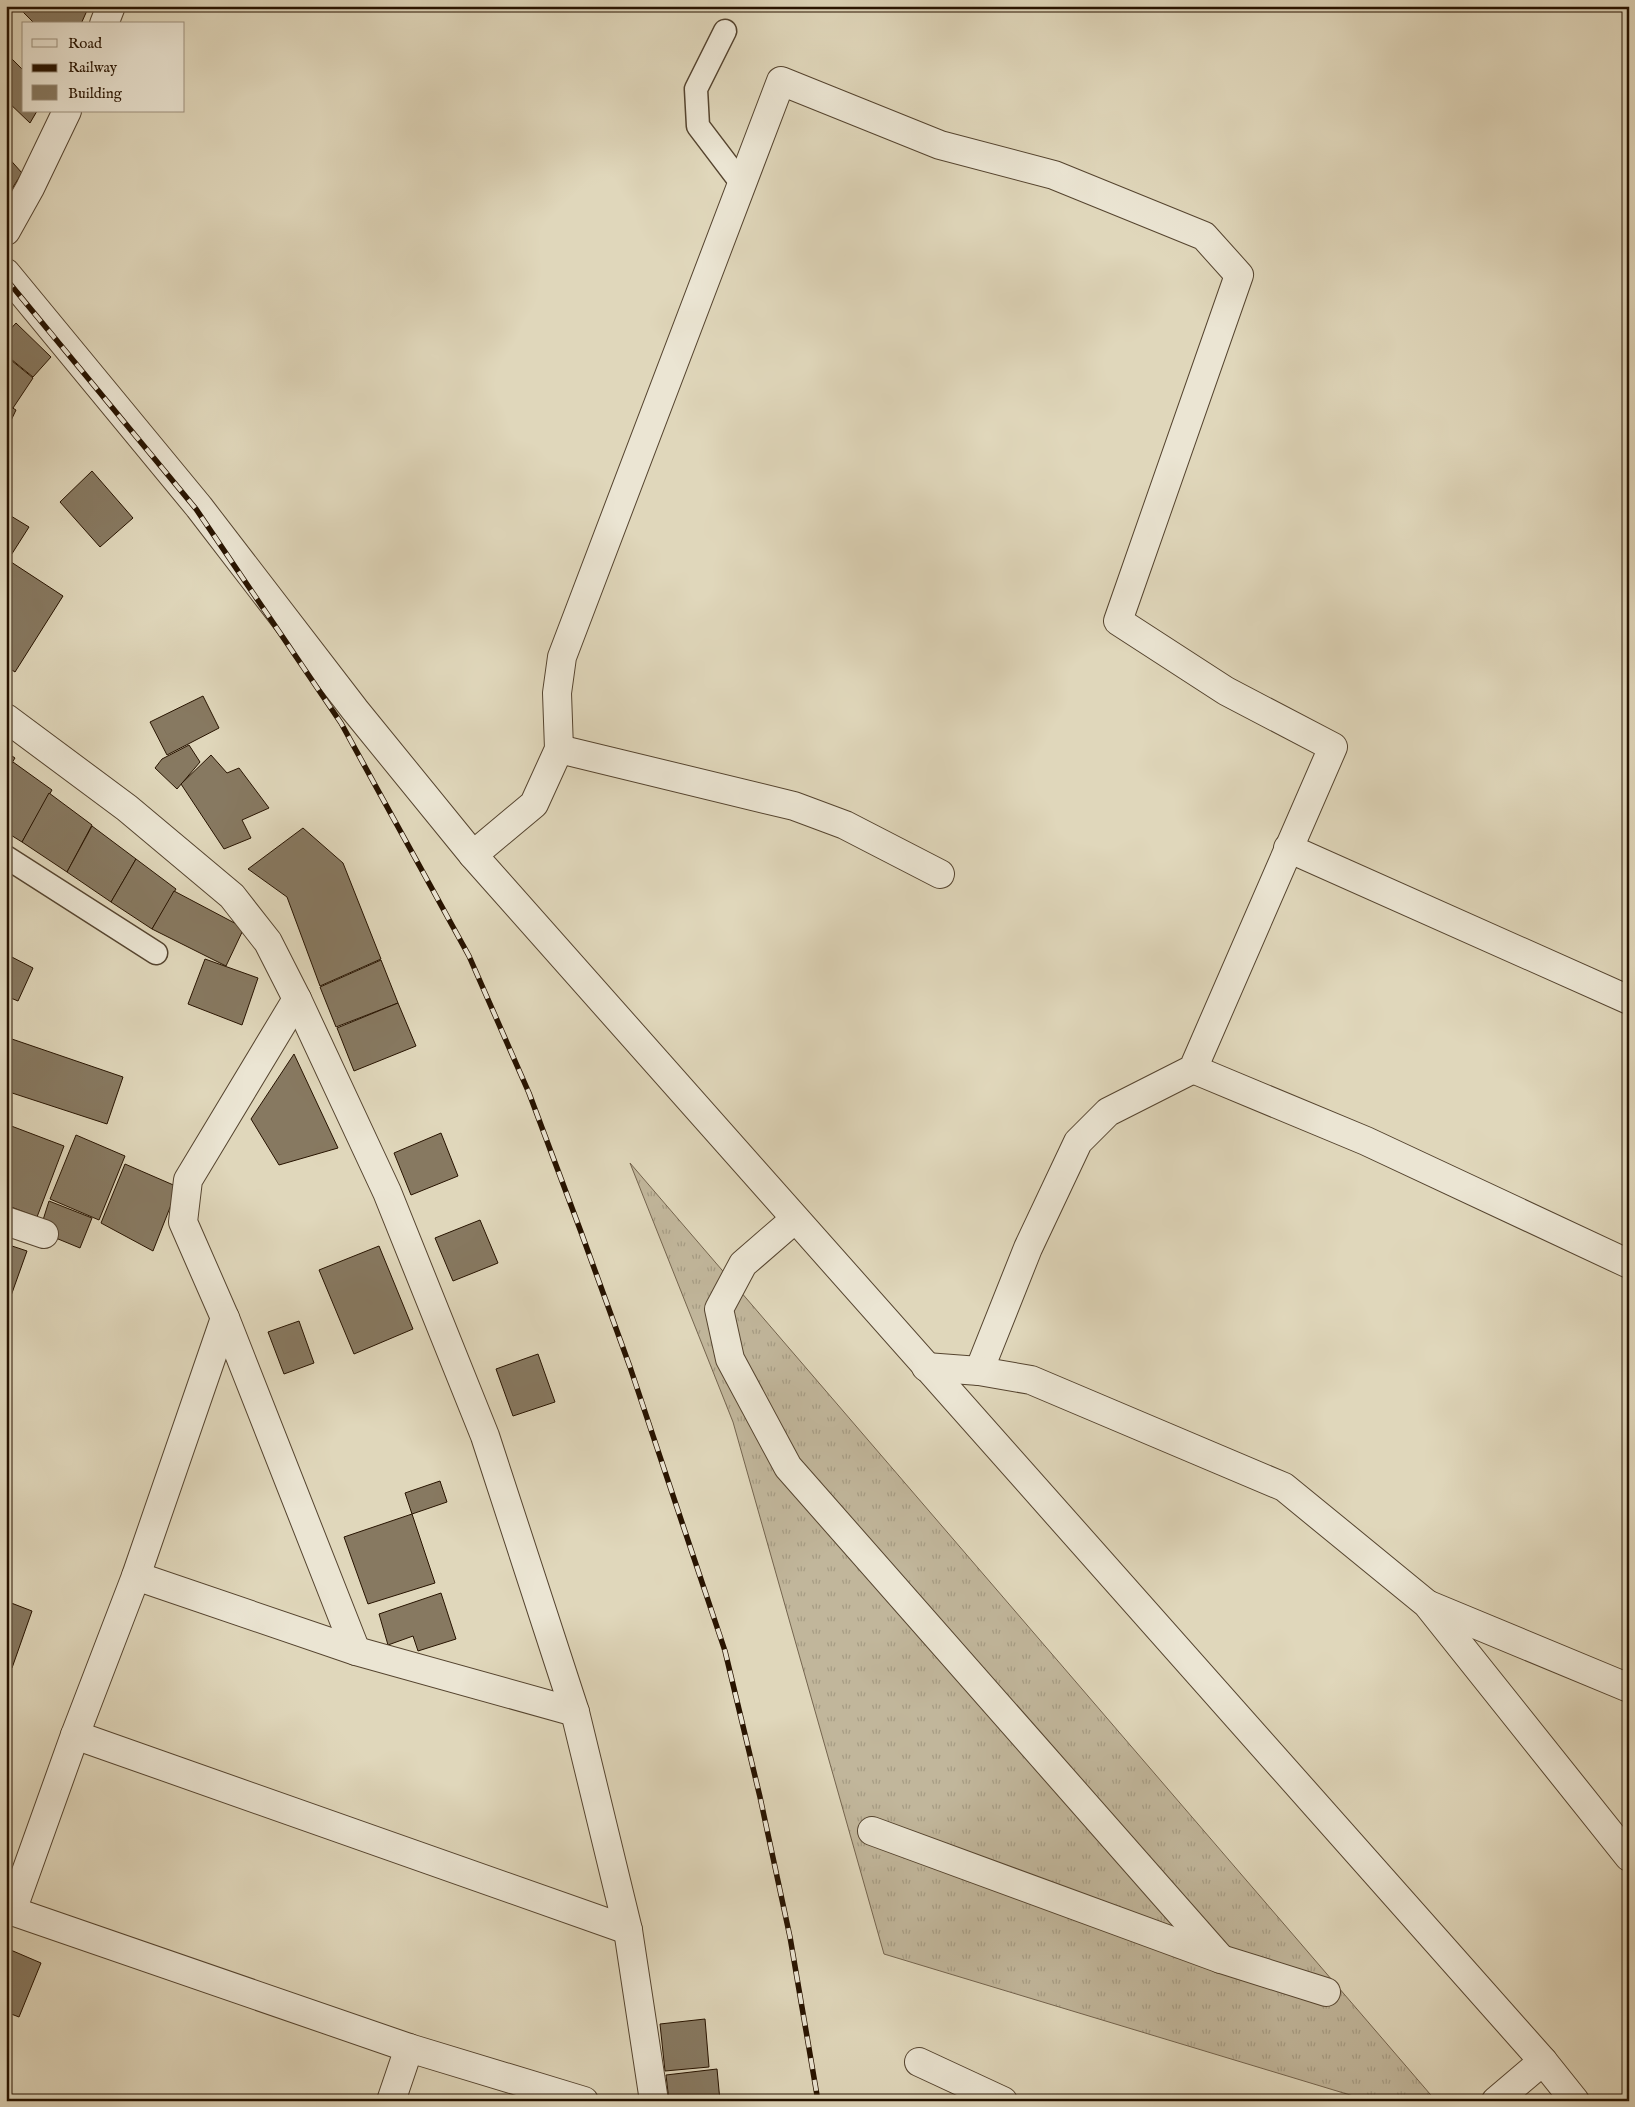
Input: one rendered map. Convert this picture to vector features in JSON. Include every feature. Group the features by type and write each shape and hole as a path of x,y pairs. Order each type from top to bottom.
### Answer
{"street":[{"path":"105,22 111,6"},
{"path":"472,855 534,804 559,749 557,693 562,657 781,81 940,145 1054,175 1204,236 1239,275 1118,621 1226,691 1333,746 1193,1069 1108,1112 1078,1142 1028,1248 978,1371"},
{"path":"6,231 30,188 67,112"},
{"path":"6,274 199,507 355,710 472,855 1543,2061 1575,2101"},
{"path":"6,718 127,808 232,896 268,942 297,999 387,1192 485,1436 575,1712 628,1930 654,2101"},
{"path":"559,749 794,806 845,825 940,874"},
{"path":"1288,848 1629,1000"},
{"path":"297,999 188,1180 183,1222 225,1318 356,1651"},
{"path":"1193,1069 1366,1141 1629,1264"},
{"path":"795,1219 743,1264 719,1310 730,1359 788,1467 1221,1958"},
{"path":"6,1221 44,1234"},
{"path":"225,1318 136,1576 75,1735 12,1912 409,2048 570,2099"},
{"path":"926,1367 978,1371 1031,1380 1284,1486 1427,1604 1629,1858"},
{"path":"136,1576 356,1651 575,1712"},
{"path":"1427,1604 1629,1688"},
{"path":"75,1735 628,1930"},
{"path":"872,1831 1221,1958 1326,1992"},
{"path":"391,2101 409,2048"},
{"path":"1496,2101 1543,2061"},
{"path":"919,2062 1003,2101"}],"lane":[{"path":"725,31 696,89 698,126 742,184"},
{"path":"6,857 156,953"}],"green space":[{"path":"630,1163 1436,2101 1370,2101 884,1954 733,1422"}],"building":[{"path":"17,6 89,6 82,22 33,22"},
{"path":"6,53 22,69 22,112 36,112 30,123 6,100"},
{"path":"6,155 22,173 6,198"},
{"path":"16,323 51,357 33,377 6,355 6,334"},
{"path":"6,356 33,378 13,408 6,403"},
{"path":"6,404 16,410 6,431"},
{"path":"92,471 133,518 100,547 60,502"},
{"path":"6,513 29,527 8,560 63,596 15,672 6,666"},
{"path":"203,696 219,728 167,755 150,722"},
{"path":"189,745 200,762 177,789 155,768 162,759"},
{"path":"6,752 15,758 6,772"},
{"path":"211,755 227,773 239,768 269,808 242,820 251,838 224,849 181,784"},
{"path":"13,762 52,790 22,842 6,832 6,772"},
{"path":"49,793 92,825 67,872 22,842"},
{"path":"92,826 136,859 111,902 67,872"},
{"path":"303,828 343,863 381,959 320,986 287,897 248,869"},
{"path":"136,859 176,889 152,929 111,902"},
{"path":"174,891 244,928 226,966 152,929"},
{"path":"6,954 33,968 18,1001 6,996"},
{"path":"205,959 258,978 242,1025 188,1004"},
{"path":"381,960 398,1003 336,1027 320,987"},
{"path":"398,1003 416,1046 354,1071 337,1028"},
{"path":"6,1037 123,1077 107,1124 6,1091"},
{"path":"294,1054 338,1148 279,1165 251,1119"},
{"path":"6,1124 64,1146 37,1217 6,1205"},
{"path":"441,1133 458,1176 411,1195 394,1153"},
{"path":"76,1135 125,1156 99,1220 50,1199"},
{"path":"125,1164 178,1187 153,1251 101,1223"},
{"path":"49,1201 92,1218 80,1248 46,1234 43,1220"},
{"path":"480,1220 498,1263 453,1281 435,1238"},
{"path":"6,1244 27,1251 7,1307 6,1307"},
{"path":"379,1246 413,1329 354,1354 319,1270"},
{"path":"299,1321 314,1363 284,1374 268,1332"},
{"path":"538,1354 555,1402 513,1416 496,1369"},
{"path":"440,1481 447,1502 412,1514 405,1493"},
{"path":"412,1514 435,1583 368,1604 344,1537"},
{"path":"441,1593 456,1639 418,1651 413,1636 388,1645 379,1614"},
{"path":"6,1601 32,1611 12,1668 6,1666"},
{"path":"6,1948 41,1963 19,2017 6,2012"},
{"path":"705,2019 709,2067 665,2071 660,2024"},
{"path":"717,2069 720,2101 669,2101 666,2075"}],"railway":[{"path":"6,279 196,509 341,723 469,956 529,1093 581,1232 630,1367 725,1651 760,1797 790,1937 818,2101"}]}
